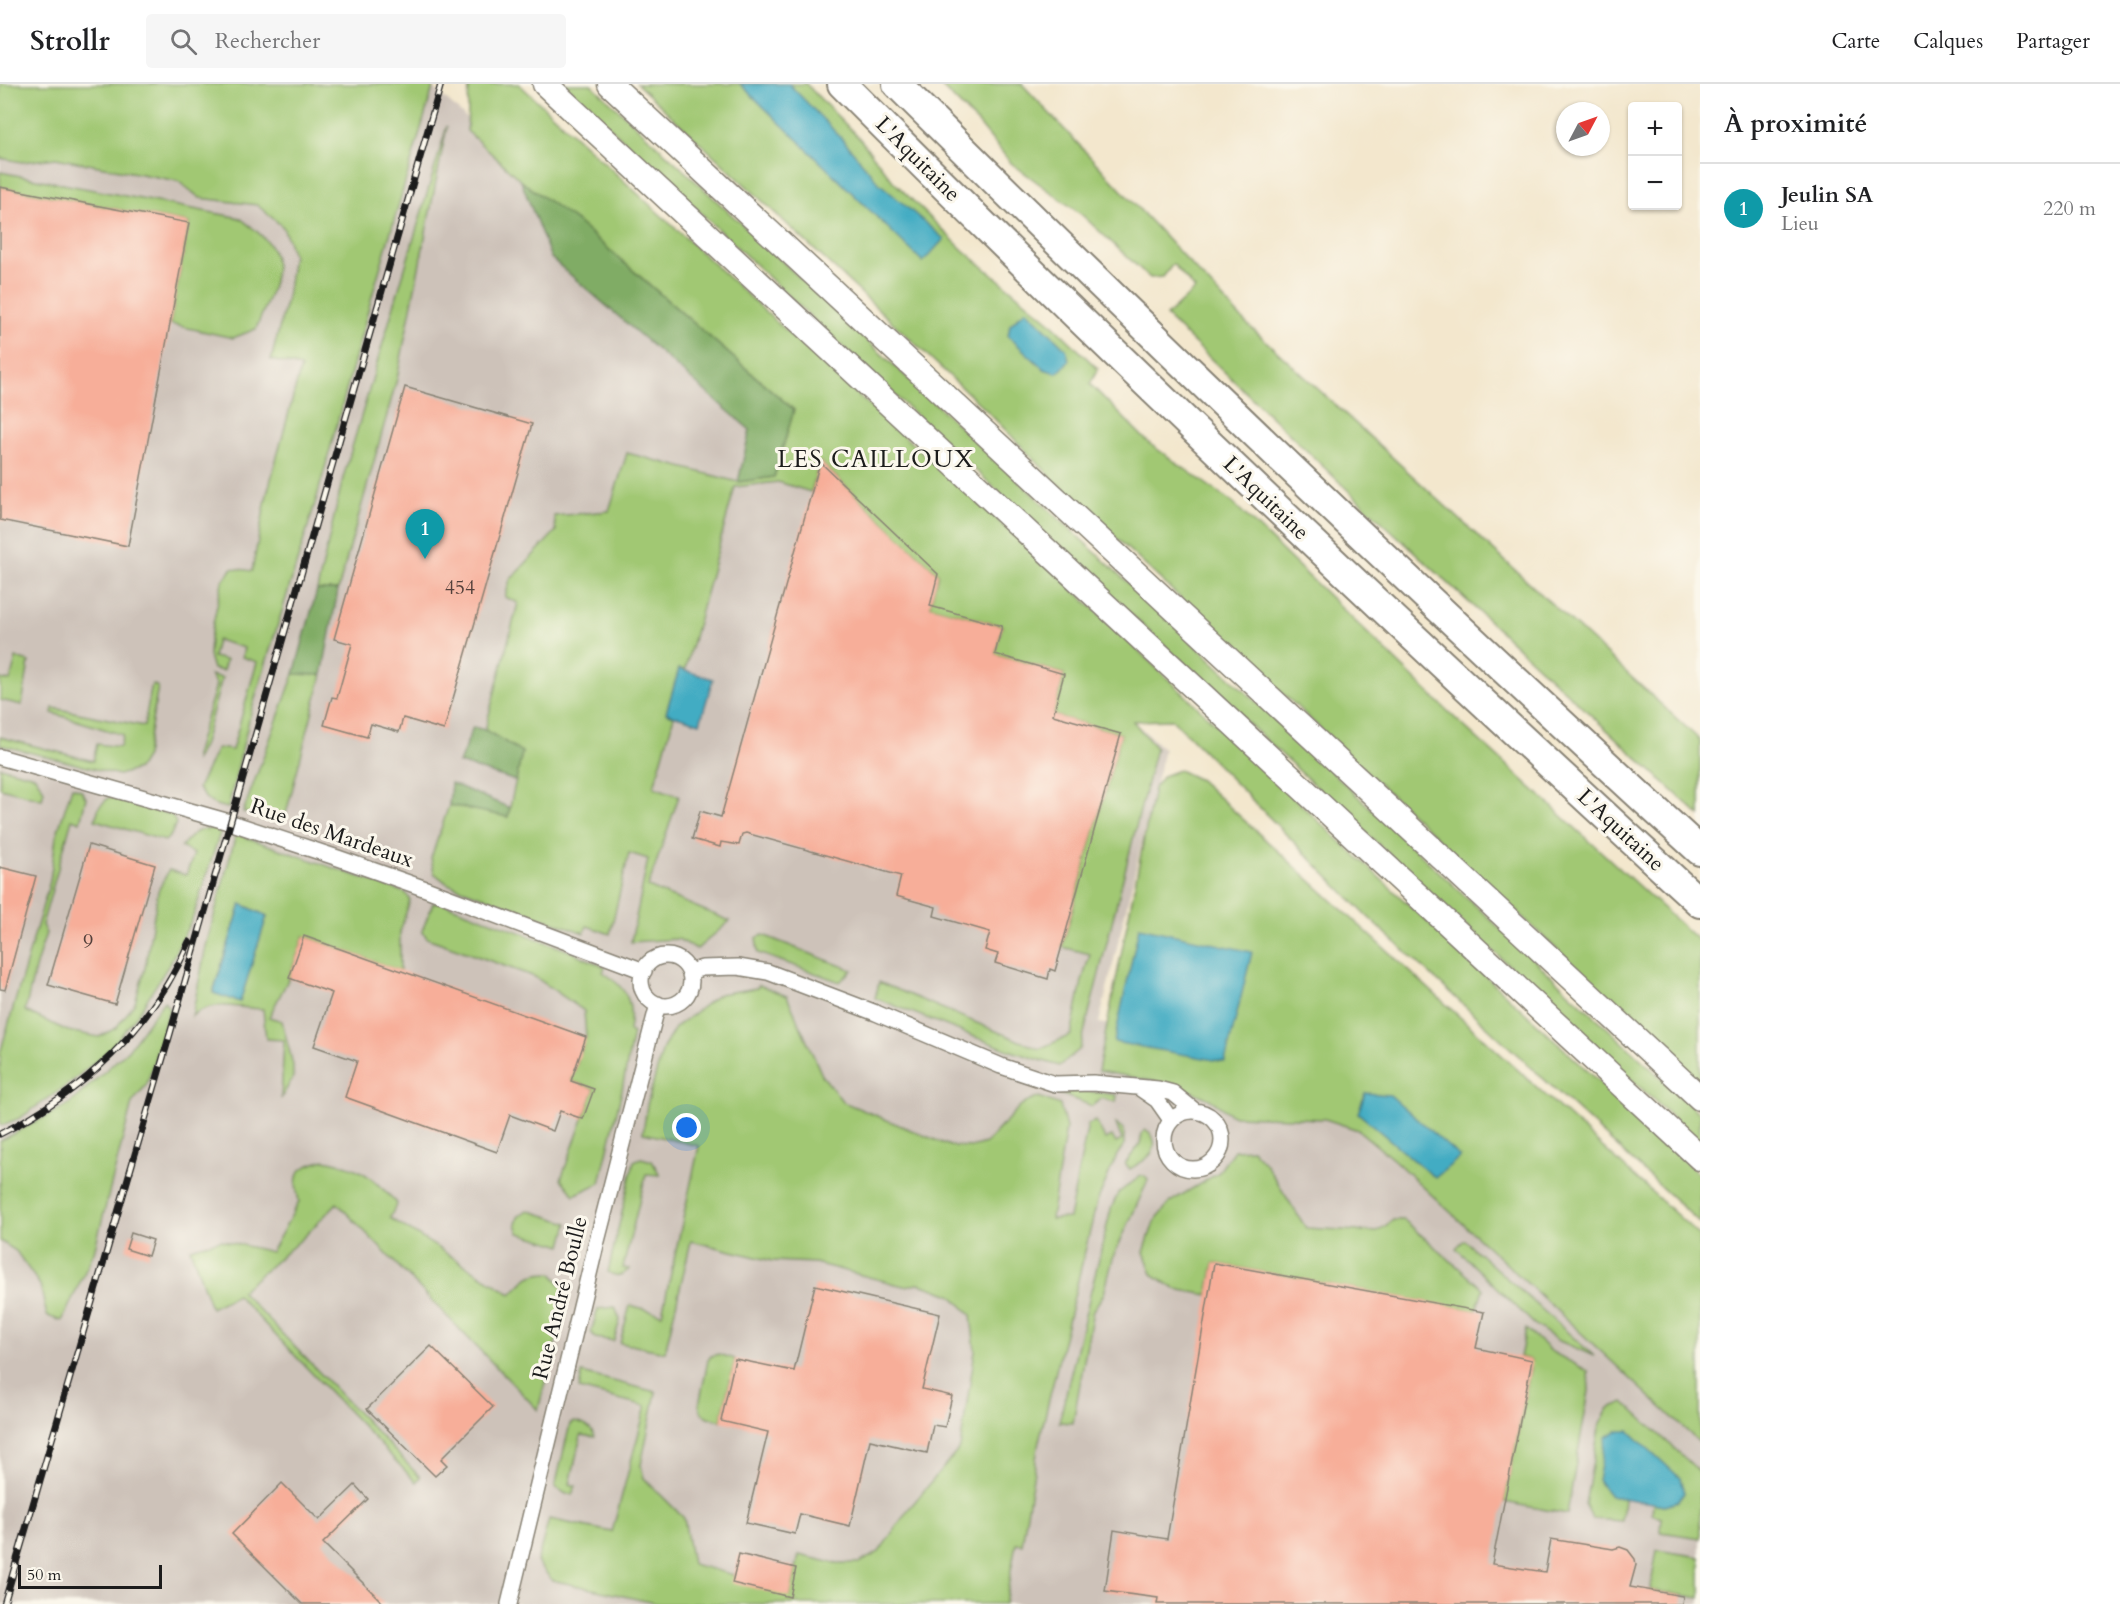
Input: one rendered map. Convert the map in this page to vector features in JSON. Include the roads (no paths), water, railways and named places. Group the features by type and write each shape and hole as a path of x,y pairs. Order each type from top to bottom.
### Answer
{"highway":[{"name":"L'Aquitaine","path":"842,84 1069,308 1284,515 1700,903"},
{"name":"L'Aquitaine","path":"897,84 1203,385 1429,600 1700,851"}],"main road":[{"path":"545,84 1700,1158"},
{"path":"610,84 1700,1098"}],"street":[{"name":"Rue des Mardeaux","path":"0,757 132,793 338,858 460,901 644,971"},
{"path":"667,956 681,961 690,972 690,988 687,995 674,1004 658,1004 651,1000 642,986 644,971 653,960 667,956"},
{"path":"690,972 702,968 738,967 768,972 876,1013 1001,1066 1055,1084 1093,1083 1158,1089 1173,1093 1196,1111"},
{"name":"Rue André Boulle","path":"510,1604 596,1245 658,1004"},
{"path":"1141,1089 1156,1100 1172,1120"},
{"path":"1186,1111 1196,1111 1215,1121 1221,1134 1220,1151 1215,1159 1198,1169 1179,1166 1172,1160 1166,1152 1164,1132 1172,1120 1186,1111"}],"water":[{"path":"740,84 789,84 844,141 879,183 944,239 923,262"},
{"path":"1026,310 1066,349 1069,360 1056,373 1044,369 1008,336 1010,325"},
{"path":"679,669 713,679 700,723 666,713"},
{"path":"241,904 267,916 240,1002 213,993"},
{"path":"1139,927 1252,952 1225,1062 1114,1042"},
{"path":"1365,1093 1390,1095 1460,1157 1435,1178 1358,1113"},
{"path":"1617,1431 1629,1431 1680,1478 1684,1493 1678,1501 1664,1505 1610,1496 1598,1481 1606,1437"}],"railway":[{"path":"4,1604 170,1034 441,84"},
{"path":"0,1134 59,1098 112,1054 156,1002 189,942"}],"place":[{"name":"Jeulin SA","path":"425,559"}],"district":[{"name":"LES CAILLOUX","path":"876,459"}]}
